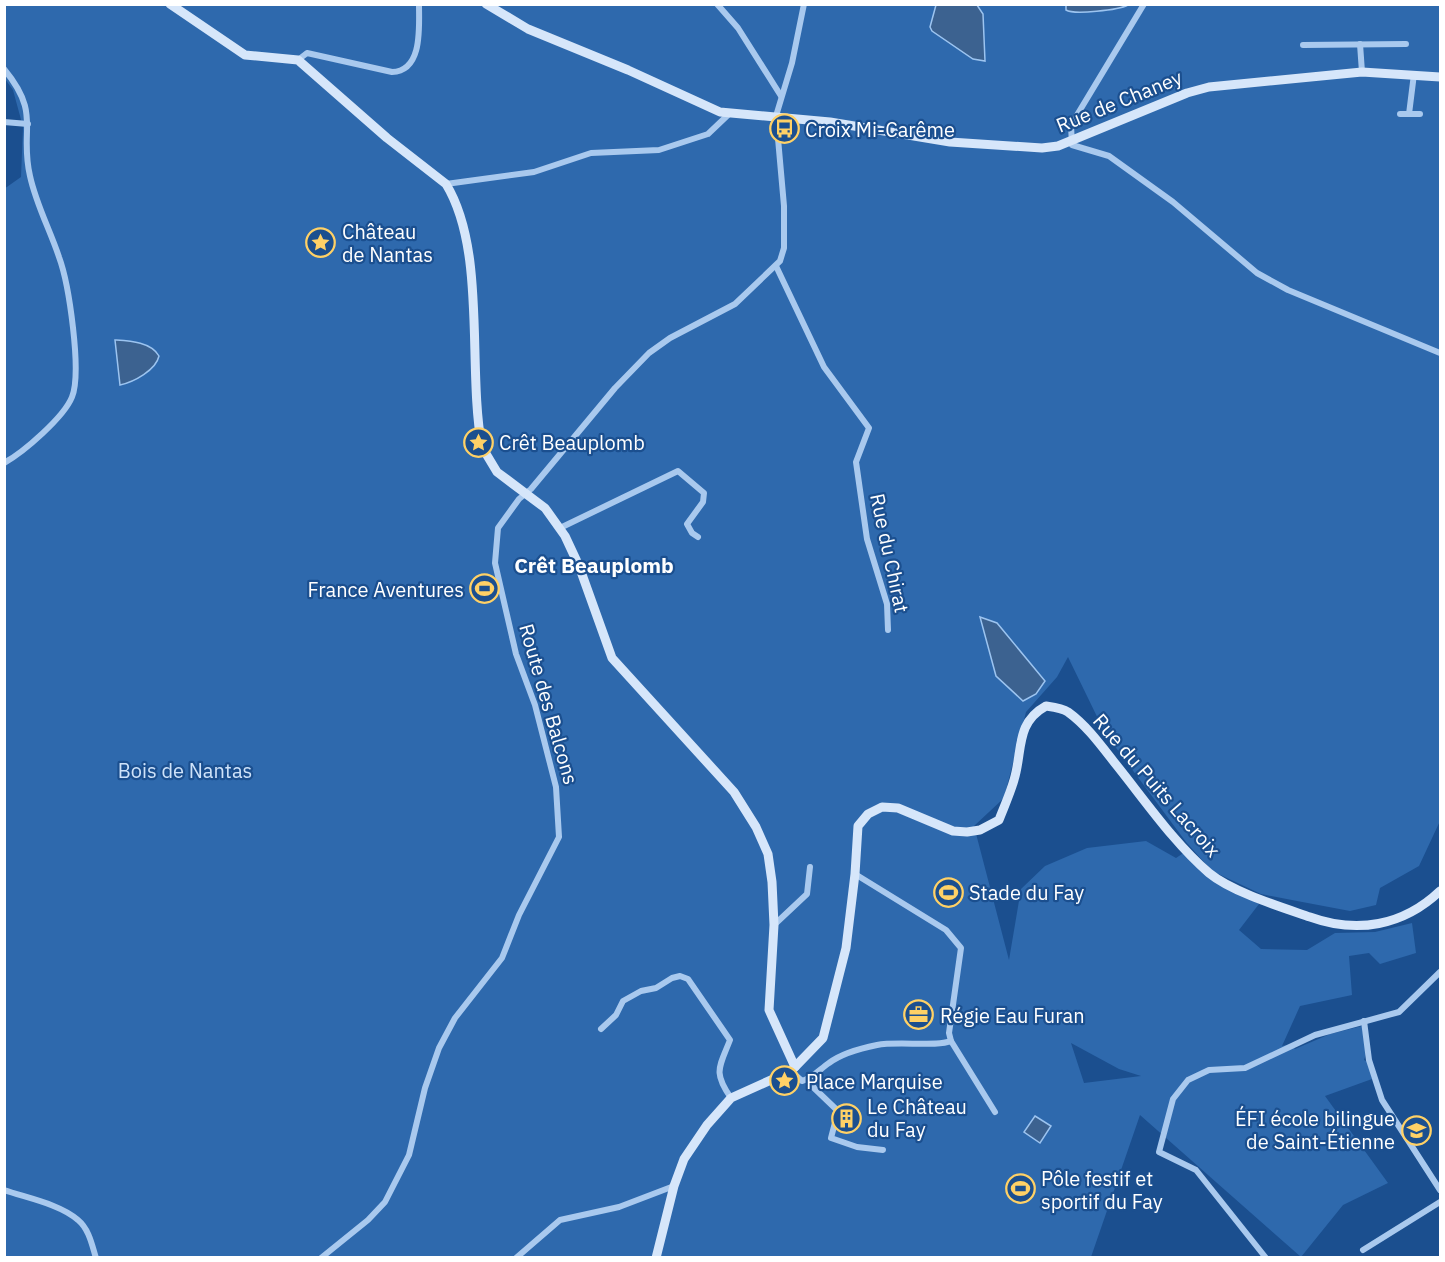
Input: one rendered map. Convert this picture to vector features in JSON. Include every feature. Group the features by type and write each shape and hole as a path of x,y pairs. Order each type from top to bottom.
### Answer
{"street":[{"path":"170,4 245,55 298,60 387,138 446,184 457,207 466,241 482,447 497,472 545,508 560,528 579,566 612,658 734,792 756,827 768,854 774,925 769,1010 793,1069 802,1081 810,1079 831,1061 877,1045 907,1041 938,1043 951,1041"},
{"path":"298,60 307,53 392,72 402,72 408,68 415,54 419,4"},
{"name":"Rue de Chaney","path":"486,4 528,29 628,70 710,109 729,114 776,116 970,144 1042,148 1070,142 1200,89 1295,77 1362,72 1440,77"},
{"path":"717,4 738,28 781,96"},
{"path":"776,266 784,248 784,206 776,116 804,4"},
{"path":"1144,4 1071,125 1070,142 1072,145 1109,156 1173,202 1257,273 1288,290 1440,353"},
{"path":"1360,44 1362,72"},
{"path":"1303,45 1406,44"},
{"path":"4,69 23,97 28,124 29,173 60,258 70,295 75,380 72,397 61,414 5,463"},
{"path":"1409,114 1414,74"},
{"path":"446,184 534,172 591,153 659,150 708,134 729,114"},
{"path":"1400,114 1420,114"},
{"path":"4,122 28,124"},
{"name":"Route des Balcons","path":"321,1257 368,1220 385,1202 409,1155 425,1088 439,1048 455,1018 502,958 519,915 559,837 556,787 535,705 516,654 496,568 496,532 615,388 649,353 670,338 735,304 776,266"},
{"name":"Rue du Chirat","path":"776,266 824,367 869,428 856,462 867,539 887,604 888,630"},
{"path":"560,528 678,471 704,493 703,502 687,524 692,533 698,537"},
{"name":"Rue du Puits Lacroix","path":"793,1069 823,1038 830,1018 846,948 858,826 868,814 882,807 898,808 953,831 980,830 999,820 1014,779 1023,730 1032,714 1046,706 1065,710 1084,725 1168,830 1210,874 1257,897 1334,926 1358,927 1395,920 1427,904 1440,891"},
{"path":"774,925 807,894 810,867"},
{"path":"855,874 946,930 961,948 949,1033 951,1041 995,1112"},
{"path":"1266,1257 1196,1170 1159,1152 1173,1099 1188,1080 1209,1070 1245,1068 1315,1035 1399,1012 1440,972"},
{"path":"601,1029 616,1015 623,1001 672,978 680,976 688,979 730,1040 718,1070 718,1080 731,1098"},
{"path":"1364,1021 1369,1060 1382,1100 1440,1190"},
{"path":"656,1257 674,1186 684,1159 731,1098 793,1069"},
{"path":"810,1079 814,1088 838,1111 831,1138 857,1147 883,1150"},
{"path":"516,1257 560,1220 620,1207 674,1186"},
{"path":"4,1190 64,1211 78,1220 88,1233 96,1257"},
{"path":"1363,1251 1440,1202"}],"green space":[{"name":"Bois de Nantas","path":"5,5 1440,5 1440,821 1419,866 1380,888 1376,905 1350,911 1261,894 1212,871 1186,842 1105,733 1068,657 1057,677 1026,712 1004,798 974,826 1009,960 1021,889 1045,866 1087,848 1146,841 1176,858 1185,852 1208,877 1259,904 1239,930 1261,949 1307,950 1335,933 1375,932 1412,923 1416,953 1380,964 1369,953 1349,956 1352,995 1300,1006 1282,1046 1291,1044 1295,1049 1330,1034 1362,1026 1366,1054 1364,1060 1368,1062 1372,1079 1325,1096 1388,1183 1343,1205 1301,1257 1140,1115 1091,1257 5,1257 4,189 21,177 23,127 13,90 5,79","holes":["1071,1043 1119,1069 1141,1076 1084,1083"]}],"shaded area":[{"path":"1066,4 1128,5 1107,10 1078,12 1066,10"},
{"path":"936,5 977,5 983,14 985,61 973,59 932,31 930,27"},
{"path":"115,340 146,345 159,356 157,361 144,375 120,385"},
{"path":"980,617 997,623 1045,681 1036,694 1023,701 996,676"},
{"path":"1035,1116 1051,1126 1040,1143 1024,1132"}],"place":[{"name":"Croix Mi-Carême","path":"784,129"},
{"name":"Château de Nantas","path":"321,242"},
{"name":"Crêt Beauplomb","path":"478,442"},
{"name":"France Aventures","path":"485,589"},
{"name":"Stade du Fay","path":"948,892"},
{"name":"Régie Eau Furan","path":"919,1015"},
{"name":"Place Marquise","path":"785,1081"},
{"name":"Le Château du Fay","path":"846,1118"},
{"name":"ÉFI école bilingue de Saint-Étienne","path":"1416,1130"},
{"name":"Pôle festif et sportif du Fay","path":"1020,1189"}],"district":[{"name":"Crêt Beauplomb","path":"594,565"}]}
